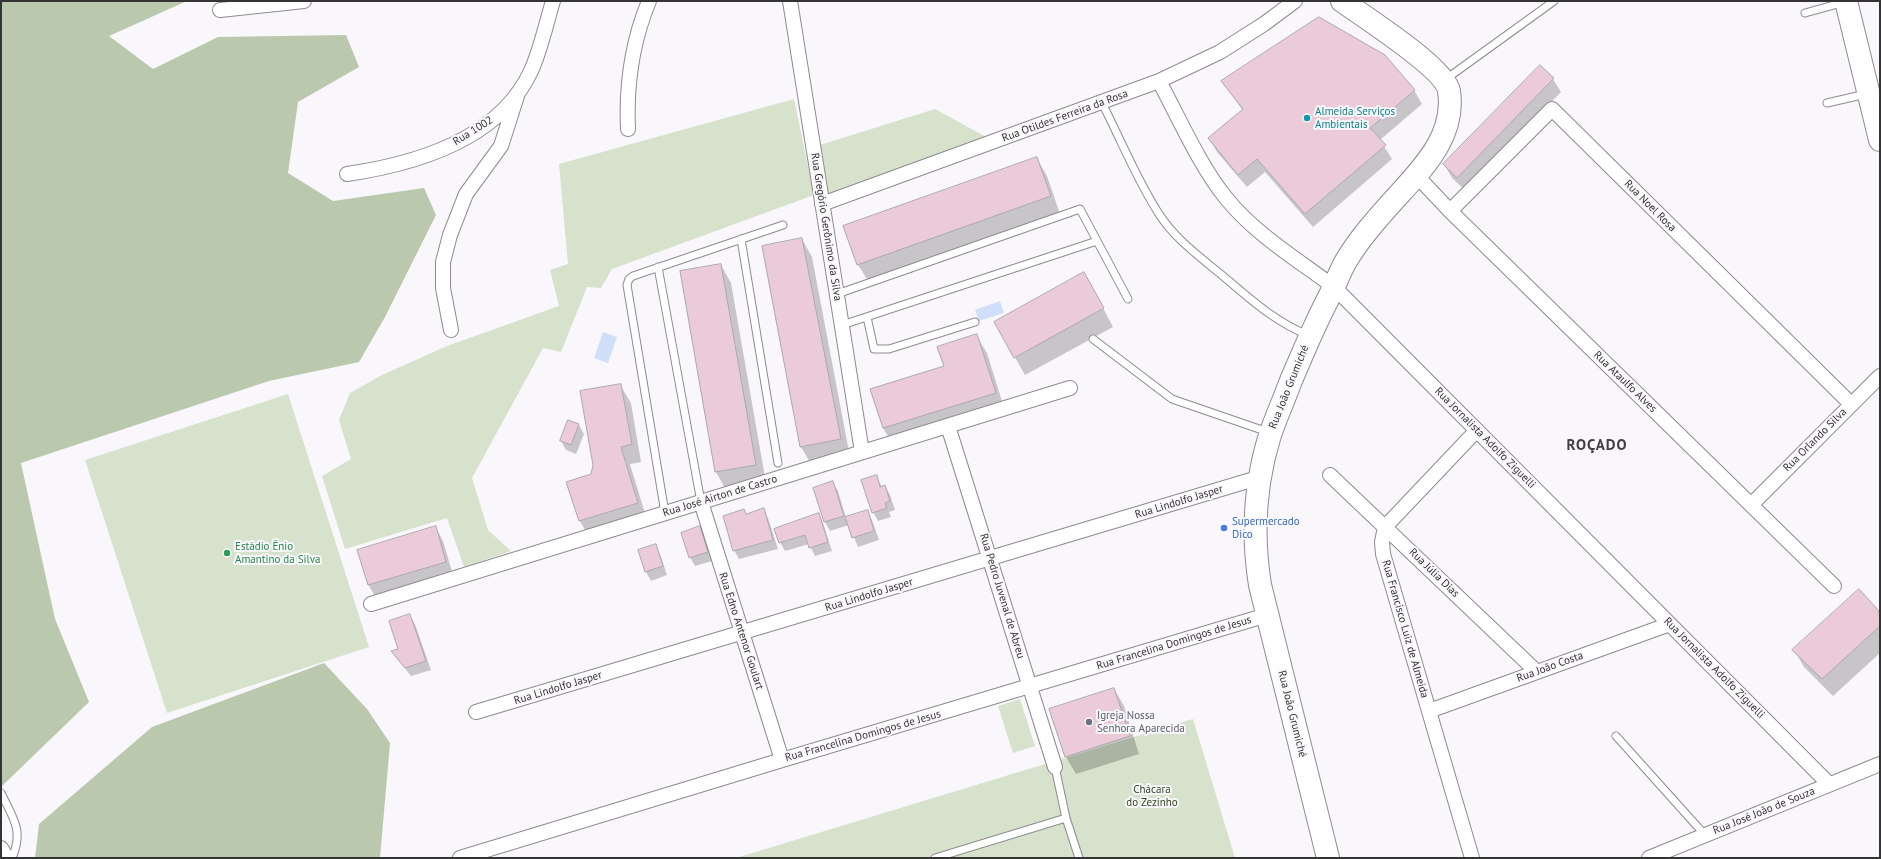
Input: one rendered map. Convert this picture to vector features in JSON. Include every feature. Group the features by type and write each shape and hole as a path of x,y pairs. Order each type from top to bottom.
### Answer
{"main road":[{"path":"1342,1 1400,41 1444,81"},
{"path":"1846,2 1880,140"},
{"name":"Rua João Grumiché","path":"1328,858 1267,615 1257,564 1255,538 1257,494 1264,454 1270,433 1310,335 1345,262 1364,235 1432,157 1445,130 1448,118 1449,91 1444,81"}],"street":[{"path":"220,10 304,1"},
{"name":"Rua 1002","path":"347,174 392,166 463,140 497,116 519,92 535,59 553,1"},
{"path":"628,129 627,97 630,68 639,30 649,1"},
{"name":"Rua Gregório Gerônimo da Silva","path":"790,1 862,452"},
{"name":"Rua Otildes Ferreira da Rosa","path":"822,204 1159,81 1220,52 1264,24 1295,1"},
{"name":"Rua Jornalista Adolfo Ziguelli","path":"1159,81 1214,182 1227,199 1259,230 1334,287 1829,784"},
{"path":"451,330 443,288 443,262 450,235 466,194 501,146 519,92"},
{"name":"Rua Noel Rosa","path":"1450,211 1552,110 1851,404"},
{"name":"Rua Ataulfo Alves","path":"1417,176 1450,211 1834,586"},
{"name":"Rua Orlando Silva","path":"1751,505 1880,376"},
{"name":"Rua José Airton de Castro","path":"371,604 1070,388"},
{"name":"Rua Pedro Juvenal de Abreu","path":"948,426 1055,767"},
{"path":"1385,527 1477,430"},
{"name":"Rua Júlia Dias","path":"1330,475 1537,672"},
{"name":"Rua Lindolfo Jasper","path":"476,712 1261,477"},
{"name":"Rua Edno Antenor Goulart","path":"701,502 782,760"},
{"name":"Rua Francisco Luiz de Almeida","path":"1385,527 1382,542 1383,554 1472,858"},
{"name":"Rua Francelina Domingos de Jesus","path":"460,858 1267,615"},
{"name":"Rua João Costa","path":"1429,711 1670,624"},
{"name":"Rua José João de Souza","path":"1649,858 1880,764"},
{"path":"1,848 7,858"}],"lane":[{"path":"1444,81 1554,1"},
{"path":"1805,13 1846,2"},
{"path":"1827,104 1868,93"},
{"path":"1102,103 1150,197 1170,229 1192,250 1256,304 1292,328 1310,335"},
{"path":"836,294 1080,209 1128,299"},
{"path":"665,513 627,285 629,279 633,276 658,267 783,225"},
{"path":"741,239 778,463"},
{"path":"842,325 1097,242"},
{"path":"658,267 701,502"},
{"path":"867,317 874,349 889,349 975,322"},
{"path":"1093,340 1172,399 1270,433"},
{"path":"1616,736 1705,835"},
{"path":"1055,767 1066,818 1079,858"},
{"path":"1,793 18,826 17,846 12,858"},
{"path":"935,858 1066,818"}],"green space":[{"path":"1,1 187,1 109,36 153,69 218,37 346,35 359,67 298,102 288,173 333,201 424,188 436,215 385,317 359,362 269,381 21,463 55,619 89,702 1,787"},
{"path":"794,99 814,195 612,269 601,288 587,287 561,352 543,348 472,478 488,530 511,551 464,567 447,518 345,549 322,476 351,459 339,420 350,393 382,375 447,346 559,306 550,270 568,264 559,164"},
{"path":"935,109 988,138 828,195 820,145"},
{"name":"Estádio Ênio Amantino da Silva","path":"288,394 369,647 167,713 85,460"},
{"path":"324,663 367,709 390,743 380,858 35,858 39,824 152,727"},
{"path":"1020,699 1035,746 1013,753 998,706"},
{"name":"Chácara do Zezinho","path":"1193,719 1235,858 736,858"}],"water":[{"path":"1000,301 1004,313 979,321 975,310"},
{"path":"603,332 617,337 608,363 594,358"}],"building":[{"name":"Almeida Serviços Ambientais","path":"1319,17 1385,55 1415,90 1370,128 1386,145 1305,214 1257,159 1238,175 1208,138 1243,109 1221,81"},
{"path":"1540,65 1554,78 1457,178 1443,164"},
{"path":"1037,157 1051,196 857,265 843,226"},
{"path":"802,238 841,439 800,447 762,246"},
{"path":"721,264 756,465 715,472 680,271"},
{"path":"1084,272 1104,308 1014,358 994,322"},
{"path":"977,334 996,393 883,428 870,389 944,366 937,347"},
{"path":"621,384 632,444 621,447 638,503 579,521 566,482 591,474 593,465 580,391"},
{"path":"568,420 579,424 571,445 560,441"},
{"path":"877,475 880,487 885,485 890,501 885,503 887,508 872,513 861,480"},
{"path":"833,481 844,516 824,522 813,488"},
{"path":"764,508 773,540 733,551 723,516 744,509 746,514"},
{"path":"868,510 874,531 852,538 845,517"},
{"path":"819,513 828,542 809,548 805,535 779,543 774,529"},
{"path":"436,526 446,562 368,585 357,550"},
{"path":"700,526 708,552 689,558 681,533"},
{"path":"656,544 663,566 645,572 638,550"},
{"path":"1859,589 1879,611 1880,626 1822,679 1792,650"},
{"path":"410,614 426,661 405,668 391,651 398,649 389,621"},
{"name":"Igreja Nossa Senhora Aparecida","path":"1114,688 1130,736 1065,757 1049,709"}],"place":[{"name":"Almeida Serviços Ambientais","path":"1307,118"},
{"name":"Supermercado Dico","path":"1224,528"},
{"name":"Estádio Ênio Amantino da Silva","path":"227,553"},
{"name":"Igreja Nossa Senhora Aparecida","path":"1089,722"}],"district":[{"name":"ROÇADO","path":"1597,446"}]}
